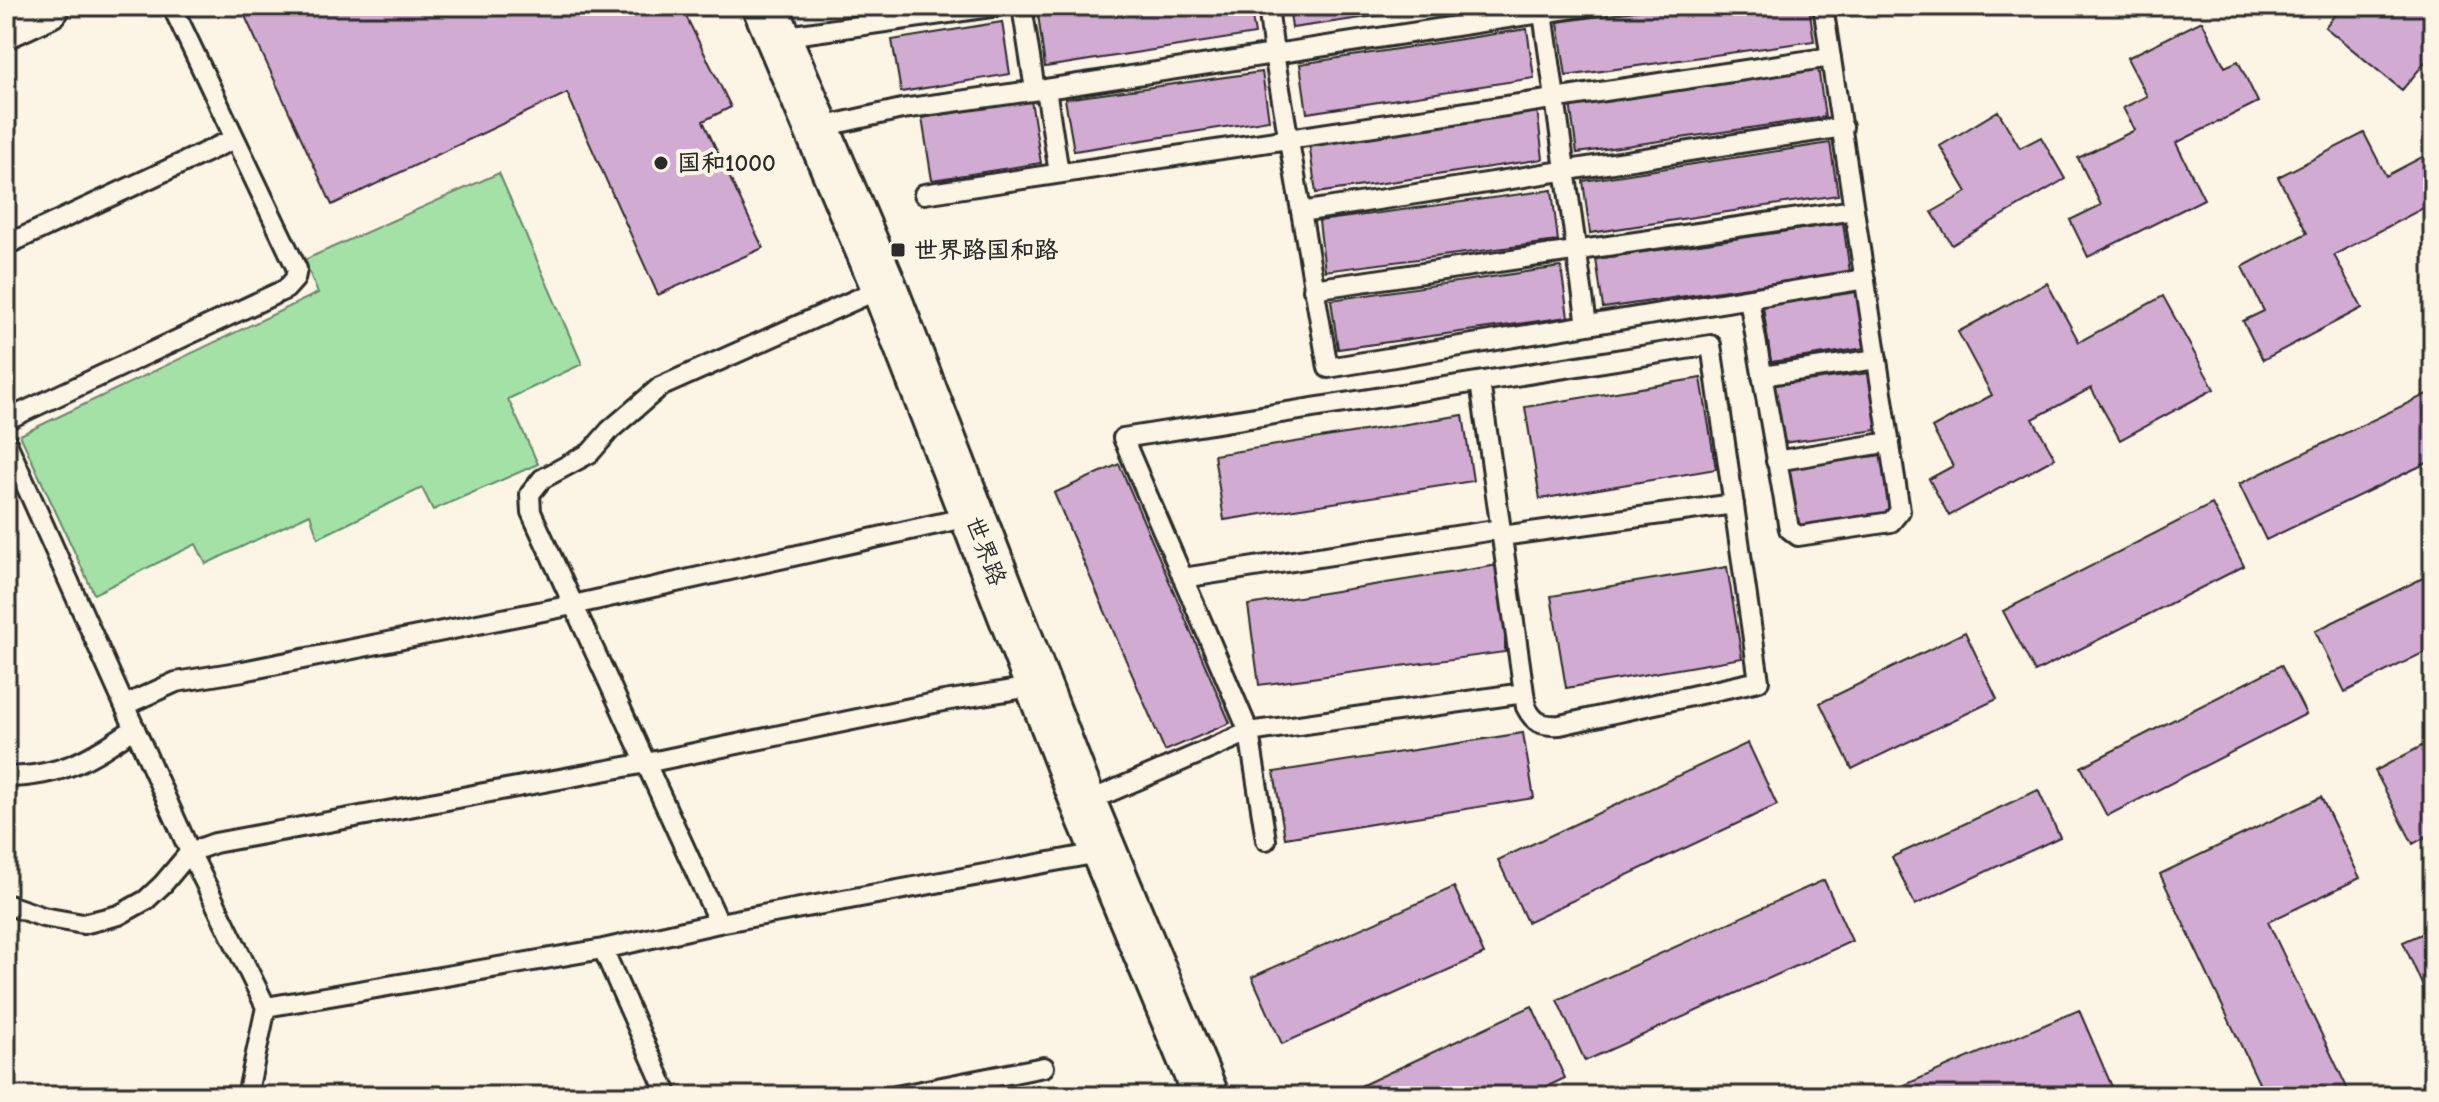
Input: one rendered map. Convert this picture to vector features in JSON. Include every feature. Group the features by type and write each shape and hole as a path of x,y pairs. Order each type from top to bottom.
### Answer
{"street":[{"path":"6,25 47,6"},
{"name":"世界路","path":"771,21 884,287 1084,804 1206,1096"}],"lane":[{"path":"6,420 286,289 295,279 297,269 172,6"},
{"path":"771,21 998,6"},
{"path":"1022,6 1059,173"},
{"path":"1268,6 1328,368 1865,279"},
{"path":"817,128 902,109 1274,54 1542,9 1587,6"},
{"path":"1749,299 1789,529 1798,536 1891,522 1900,511 1823,6"},
{"path":"1542,9 1587,325"},
{"path":"924,194 1831,57"},
{"path":"1301,212 1843,127"},
{"path":"6,245 234,139"},
{"path":"1313,289 1854,210"},
{"path":"719,923 531,512 530,494 542,479 590,453 610,430 660,387 884,287"},
{"path":"1266,840 1249,732 1123,438 1711,345 1759,681 1560,725 1545,726 1532,719 1526,707 1480,382"},
{"path":"1762,376 1877,359"},
{"path":"6,441 190,852 266,1007 247,1096"},
{"path":"1776,461 1890,442"},
{"path":"1183,578 1734,504"},
{"path":"125,705 176,682 573,605 973,516"},
{"path":"6,904 43,917 83,924 119,915 146,900 190,852 215,843 646,763 944,701 1038,686"},
{"path":"1084,804 1249,732 1524,693"},
{"path":"6,777 62,771 93,756 135,728"},
{"path":"266,1007 603,949 719,923 1104,852"},
{"path":"603,949 668,1096"},
{"path":"896,1096 1044,1067"}],"green space":[{"path":"499,173 582,364 508,399 538,464 433,510 422,488 318,538 310,514 206,564 196,544 94,594 20,435 318,293 304,260"}],"building":[{"name":"国和1000","path":"260,6 681,6 731,107 703,121 763,248 658,295 567,93 332,205 244,14"},
{"path":"1094,6 1250,6 1255,34 1045,67 1038,14"},
{"path":"1289,6 1443,6 1292,28"},
{"path":"1670,6 1809,6 1814,41 1566,76 1558,22"},
{"path":"2342,6 2433,6 2433,53 2402,90 2325,27"},
{"path":"2202,21 2225,67 2238,61 2258,102 2176,143 2204,199 2088,257 2070,220 2101,205 2078,158 2135,130 2123,108 2147,96 2127,58"},
{"path":"1002,22 1010,74 901,92 892,40"},
{"path":"1527,29 1534,78 1307,113 1300,64"},
{"path":"1818,67 1825,117 1577,153 1570,103"},
{"path":"1262,72 1269,120 1074,151 1065,99"},
{"path":"1031,100 1041,163 932,180 922,118"},
{"path":"1537,109 1543,159 1316,193 1309,143"},
{"path":"1998,111 2020,148 2041,137 2065,179 1952,245 1932,212 1967,192 1940,146"},
{"path":"2364,133 2386,176 2424,156 2433,172 2433,203 2334,255 2362,308 2263,360 2243,321 2264,311 2242,267 2307,233 2278,177"},
{"path":"1830,143 1838,195 1590,233 1583,181"},
{"path":"1552,190 1558,241 1325,271 1319,221"},
{"path":"1843,223 1850,272 1603,308 1596,259"},
{"path":"1561,267 1568,317 1338,349 1331,300"},
{"path":"2047,283 2079,342 2163,296 2214,389 2120,440 2091,388 2033,419 2055,458 1949,516 1929,479 1953,466 1932,428 1992,395 1958,332"},
{"path":"1857,292 1865,348 1771,362 1763,306"},
{"path":"1869,373 1877,430 1782,443 1774,385"},
{"path":"1701,378 1716,469 1540,499 1525,407"},
{"path":"2433,391 2433,460 2266,540 2239,484"},
{"path":"1463,415 1473,481 1224,520 1214,455"},
{"path":"1882,455 1890,512 1795,527 1787,468"},
{"path":"1119,464 1230,723 1165,751 1054,493"},
{"path":"2212,504 2244,566 2035,672 2003,611"},
{"path":"1505,564 1505,652 1259,685 1248,605"},
{"path":"1727,567 1742,658 1566,688 1551,596"},
{"path":"2433,573 2433,648 2345,692 2315,631"},
{"path":"1965,632 1997,699 1852,769 1820,703"},
{"path":"2281,665 2306,714 2107,816 2081,767"},
{"path":"1523,733 1534,798 1285,838 1274,772"},
{"path":"2433,740 2433,833 2413,844 2375,771"},
{"path":"1748,743 1777,805 1527,922 1498,860"},
{"path":"2038,790 2060,837 1915,905 1892,857"},
{"path":"2321,797 2360,878 2268,922 2351,1096 2265,1096 2160,874"},
{"path":"1824,880 1852,941 1585,1061 1557,1000"},
{"path":"1454,887 1484,954 1282,1044 1252,977"},
{"path":"2433,929 2433,1009 2403,942"},
{"path":"1532,1006 1565,1078 1527,1096 1339,1096"},
{"path":"2079,1010 2116,1096 1879,1096"}],"place":[{"name":"国和1000","path":"661,163"},
{"name":"世界路国和路","path":"898,250"}]}
